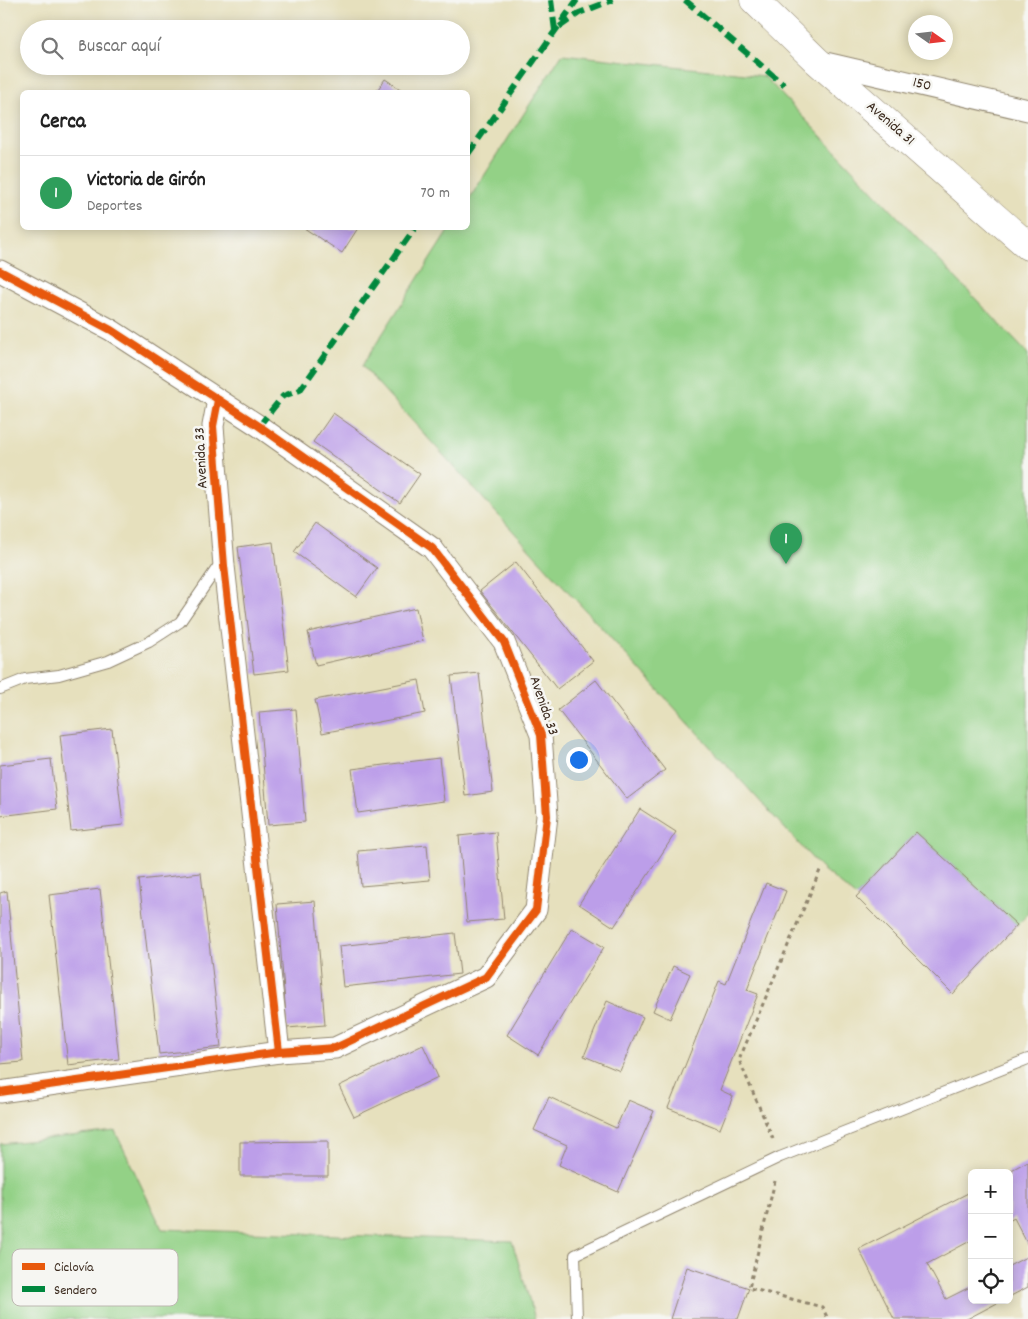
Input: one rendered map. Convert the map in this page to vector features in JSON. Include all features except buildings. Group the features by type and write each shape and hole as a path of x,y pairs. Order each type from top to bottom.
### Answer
{"main road":[{"name":"Avenida 31","path":"754,0 817,61 1028,246"}],"street":[{"name":"150","path":"817,61 1028,110"},
{"name":"Avenida 33","path":"0,271 111,330 259,426 432,548 504,642 541,735 547,816 536,910 486,977 335,1048 279,1052 224,566 212,426 218,400"},
{"path":"0,1092 279,1052"}],"lane":[{"path":"0,689 25,679 59,675 108,661 149,642 180,622 217,568 224,566"},
{"path":"577,1319 575,1255 780,1157 1028,1059"}],"path":[{"path":"821,868 739,1060 780,1157 749,1288 822,1306 828,1319"}],"green space":[{"path":"562,54 764,76 1028,354 1028,914 1017,925 916,832 856,897 821,868 362,366 449,230 470,230 470,198"},
{"path":"115,1131 162,1229 512,1241 535,1319 0,1319 0,1144"}],"marked path":[{"path":"551,0 555,30 579,13 613,0"},
{"path":"470,151 577,0"},
{"path":"685,0 784,85"},
{"path":"259,426 283,396 300,390 414,230"}],"cycle path":[{"path":"0,271 111,330 259,426 432,548 504,642 541,735 547,816 536,910 486,977 335,1048 279,1052 0,1092"},
{"path":"218,400 213,426 224,566 279,1052"}],"place":[{"name":"Victoria de Girón","path":"786,564"}]}
